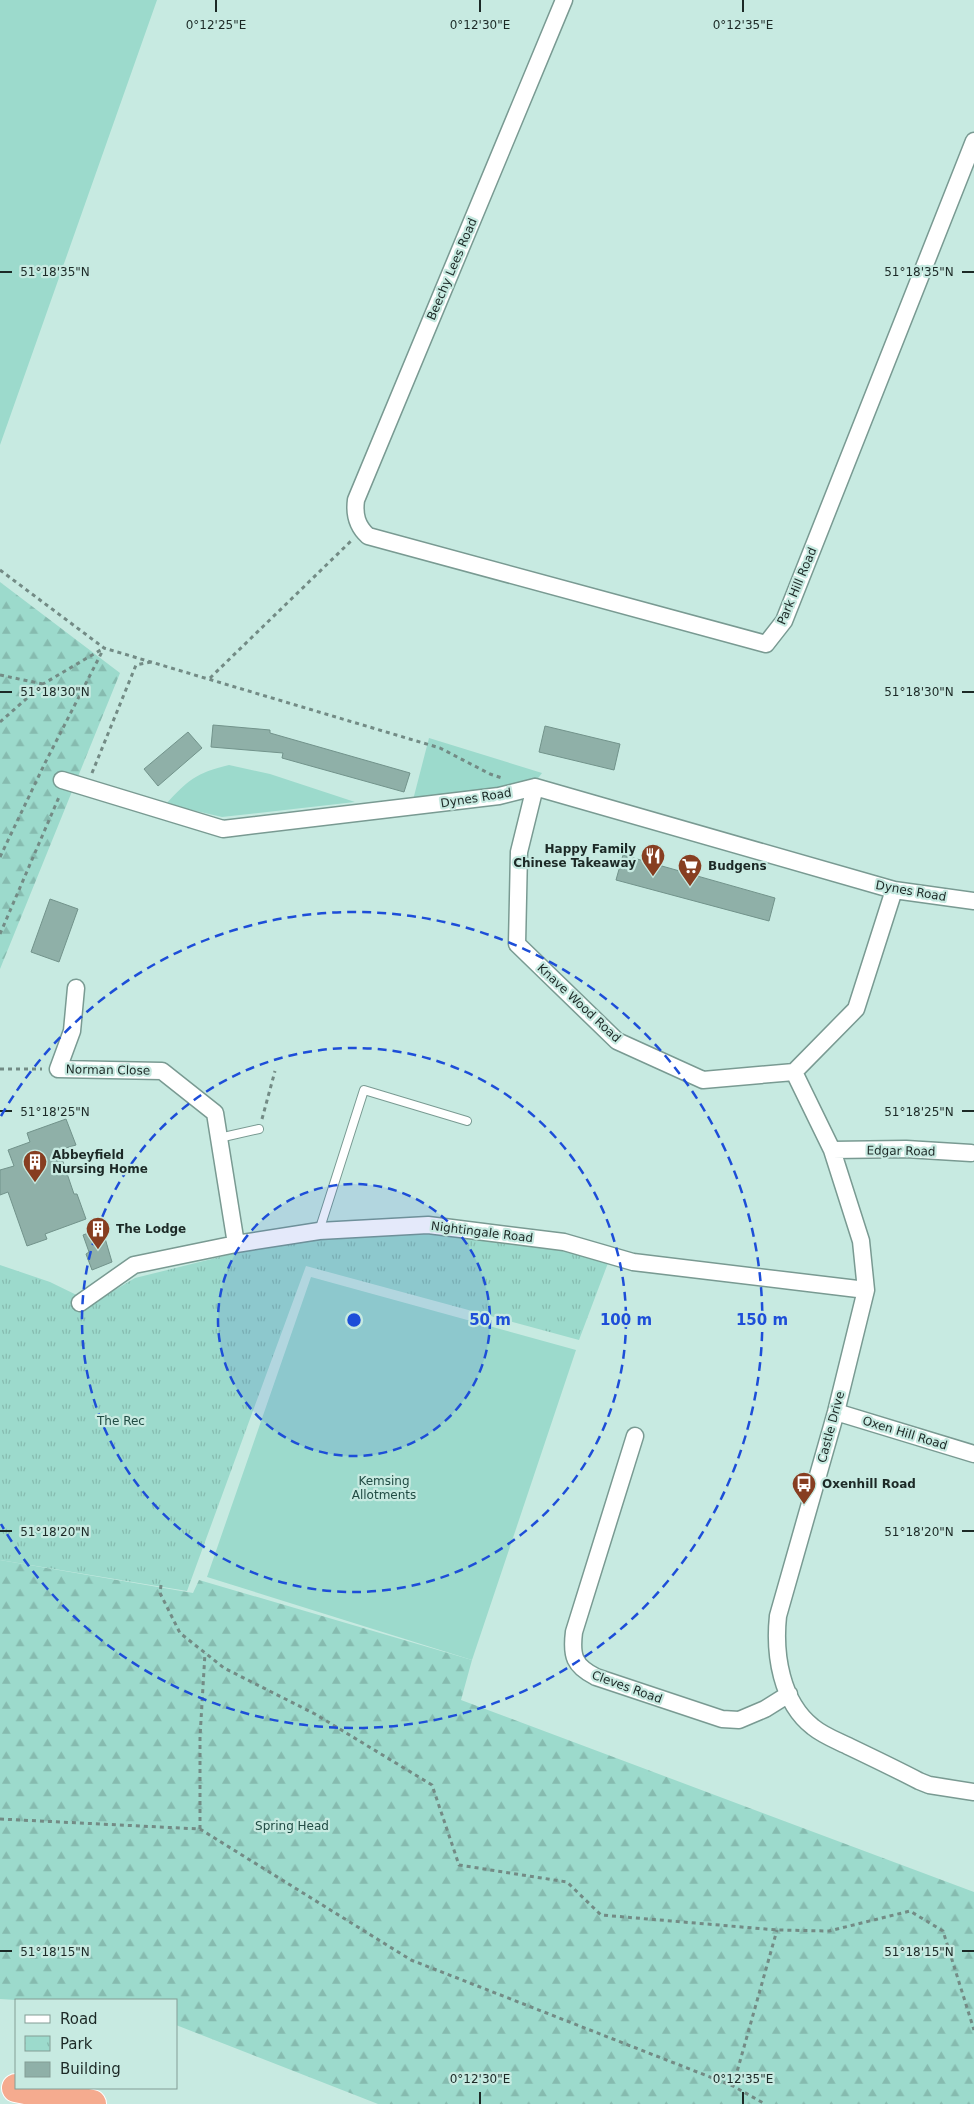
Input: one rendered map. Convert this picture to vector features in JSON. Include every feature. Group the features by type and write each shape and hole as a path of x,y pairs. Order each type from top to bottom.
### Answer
{"highway":[{"path":"0,2084 15,2088"},
{"path":"21,2089 92,2104"}],"street":[{"name":"Beechy Lees Road","path":"365,533 354,512 356,500 564,0"},
{"name":"Park Hill Road","path":"365,533 766,644 784,621 974,142"},
{"name":"Dynes Road","path":"64,781 223,829 498,796 534,787 894,890 974,901"},
{"name":"Knave Wood Road","path":"534,787 519,852 518,944 617,1041 625,1045 703,1080 794,1072"},
{"path":"794,1072 856,1009 894,890"},
{"name":"Norman Close","path":"76,988 72,1031 58,1069 162,1071 215,1113 236,1244"},
{"name":"Castle Drive","path":"794,1072 832,1150 861,1241 866,1290 836,1412 778,1616 776,1648 780,1669 789,1694 800,1713 813,1727 929,1784 974,1792"},
{"name":"Edgar Road","path":"832,1150 906,1149 970,1153"},
{"name":"Nightingale Road","path":"80,1303 134,1264 236,1244 319,1231 428,1225 564,1242 633,1262 866,1290"},
{"name":"Oxen Hill Road","path":"836,1412 974,1454"},
{"name":"Cleves Road","path":"635,1436 574,1632 573,1652 580,1668 596,1677 722,1719 739,1720 765,1709 789,1694"}],"lane":[{"path":"319,1231 364,1090 468,1121"},
{"path":"219,1138 259,1129"}],"path":[{"path":"210,678 365,533"},
{"path":"0,570 104,648 440,748 490,774 534,787"},
{"path":"0,722 43,684 104,648"},
{"path":"0,857 45,763 104,648"},
{"path":"86,788 136,665 151,662"},
{"path":"0,675 43,684"},
{"path":"0,934 64,781"},
{"path":"0,1069 58,1069"},
{"path":"259,1129 275,1071"},
{"path":"161,1585 160,1592 180,1633 224,1668 316,1714 432,1785 459,1865 566,1882 601,1915 777,1930 829,1931 910,1911 943,1931 974,2030"},
{"path":"200,1829 200,1737 205,1653"},
{"path":"0,1819 200,1829 411,1960 733,2086 765,2104"},
{"path":"733,2086 777,1930"}],"green space":[{"path":"0,0 157,0 0,445"},
{"path":"0,582 120,673 0,969"},
{"path":"429,738 542,773 536,781 500,790 413,800"},
{"path":"229,765 270,774 355,802 222,817 166,804 193,778"},
{"name":"The Rec","path":"436,1234 564,1250 608,1263 579,1340 306,1266 187,1591 0,1560 0,1265 50,1282 93,1303 135,1278 236,1253 330,1237"},
{"name":"Kemsing Allotments","path":"311,1277 576,1350 472,1660 207,1577"},
{"name":"Spring Head","path":"0,1560 193,1593 199,1580 472,1660 461,1700 974,1892 974,2104 378,2104 178,2026 178,1999 0,1999"}],"building":[{"path":"213,725 270,730 270,733 410,773 404,792 282,758 283,753 211,747"},
{"path":"545,726 620,744 614,770 539,752"},
{"path":"188,732 202,748 158,786 144,769"},
{"path":"623,855 775,898 769,921 616,880"},
{"path":"50,899 78,909 59,962 31,952"},
{"name":"Abbeyfield Nursing Home","path":"66,1119 76,1145 59,1150 74,1194 77,1194 86,1219 45,1234 47,1239 27,1246 8,1192 0,1195 0,1170 14,1166 8,1150 30,1142 27,1133"},
{"name":"The Lodge","path":"102,1228 112,1262 92,1270 86,1254 89,1252 83,1235"}],"place":[{"name":"Happy Family Chinese Takeaway","path":"653,877"},
{"name":"Budgens","path":"690,887"},
{"name":"Abbeyfield Nursing Home","path":"35,1183"},
{"name":"The Lodge","path":"98,1250"},
{"name":"Oxenhill Road","path":"804,1505"}]}
